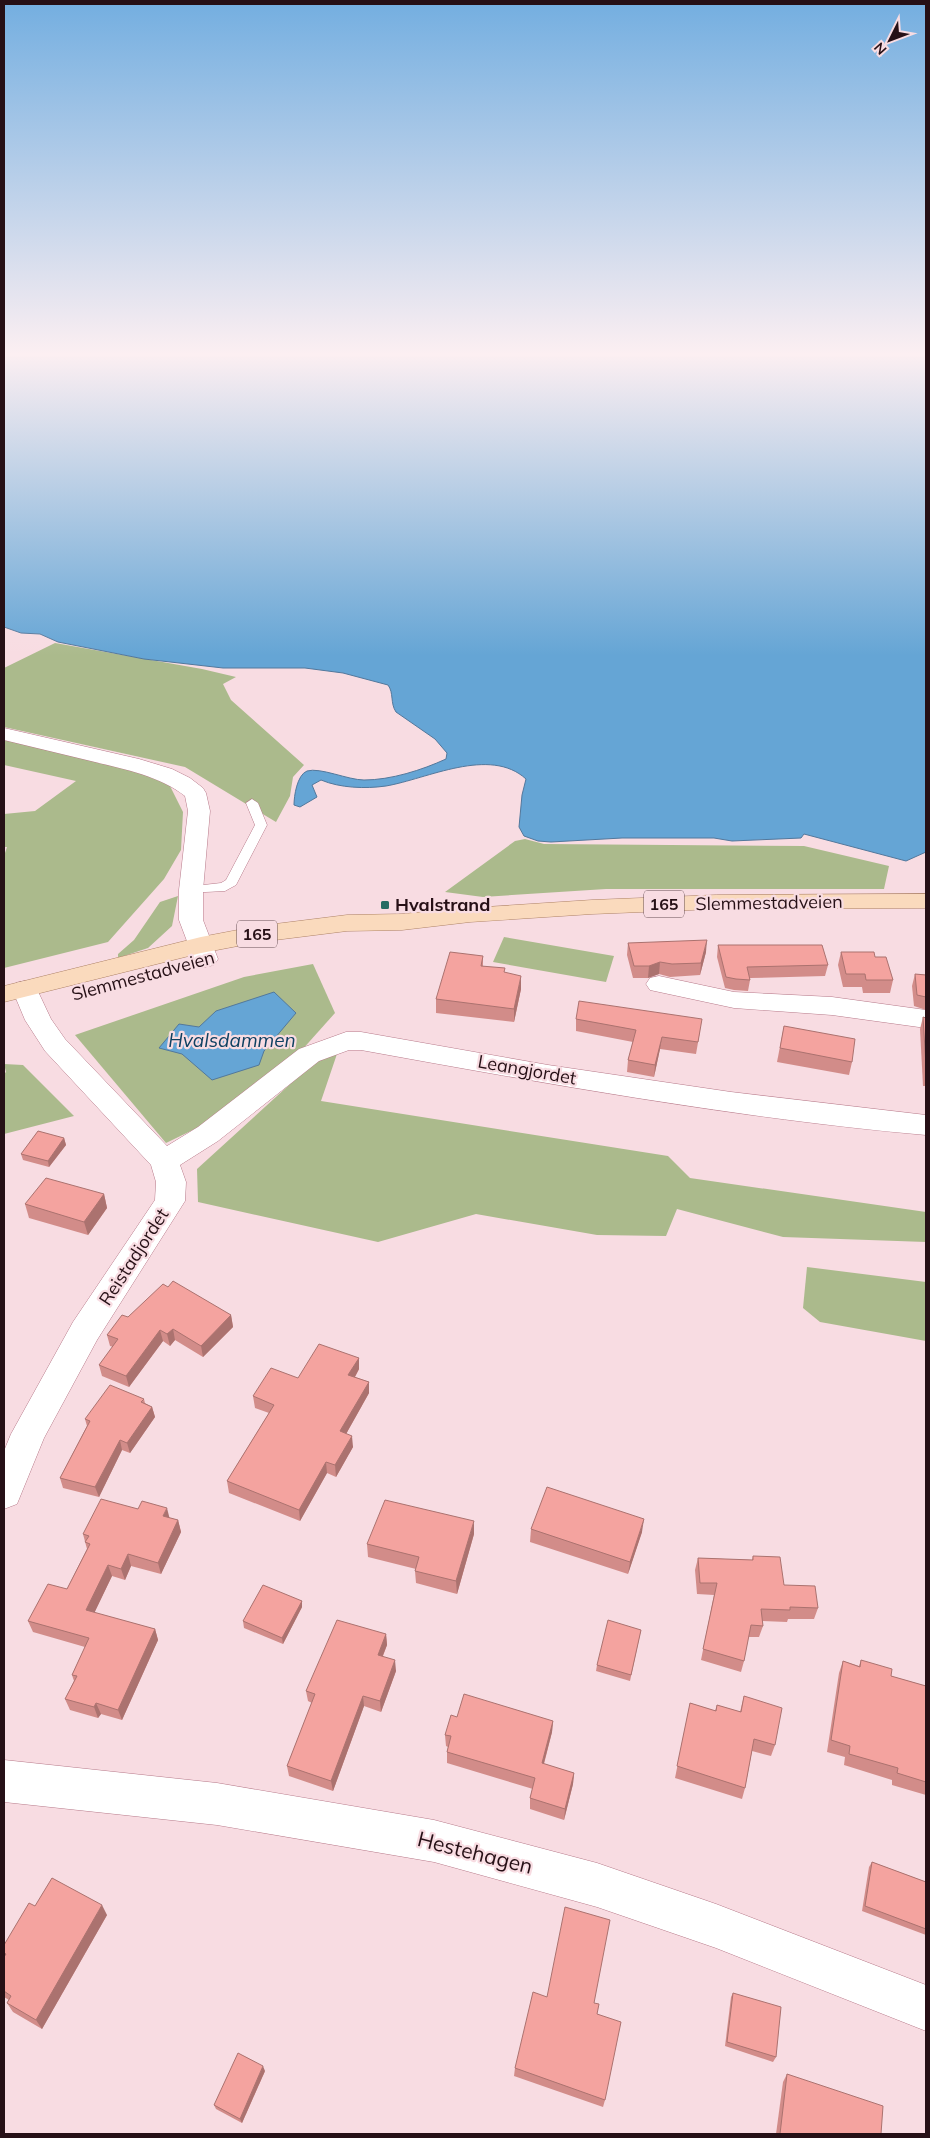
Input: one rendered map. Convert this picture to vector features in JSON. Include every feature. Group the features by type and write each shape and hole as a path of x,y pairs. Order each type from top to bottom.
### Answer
{"main road":[{"name":"Slemmestadveien","path":"4,1014 21,996 203,952 353,936 402,922 470,914 716,902 926,902"}],"street":[{"path":"4,734 131,764 164,774 182,782 195,793 199,811 191,890 192,920 203,952"},
{"path":"659,984 734,1000 832,1006 926,1019"},
{"name":"Reistadjordet","path":"4,1493 28,1434 85,1331 170,1201 171,1182 164,1161 55,1045 21,996"},
{"name":"Leangjordet","path":"164,1161 208,1134 308,1055 346,1041 361,1041 548,1074 721,1100 926,1125"},
{"name":"Hestehagen","path":"4,1781 217,1804 434,1841 597,1886 716,1926 926,2008"}],"lane":[{"path":"191,890 225,887 231,882 261,825 252,803"}],"green space":[{"path":"55,643 202,669 236,677 223,684 231,700 304,765 293,777 290,796 276,822 185,767 4,727 4,668"},
{"path":"4,740 132,770 169,784 183,812 181,850 164,879 108,942 4,968 4,856 7,847 4,847 4,814 35,811 76,781 4,765"},
{"path":"525,839 544,844 804,846 889,866 884,889 606,889 483,897 445,892 515,841"},
{"path":"178,896 172,926 148,948 118,958 118,954 134,940 160,902"},
{"path":"504,937 614,956 606,982 493,962"},
{"path":"313,964 335,1013 301,1051 199,1127 166,1143 75,1035 244,977"},
{"path":"338,1051 321,1101 668,1156 690,1178 926,1212 926,1242 783,1237 677,1209 666,1236 597,1235 476,1214 378,1242 198,1202 197,1169 311,1065"},
{"path":"4,1064 23,1065 74,1116 4,1134 4,1074 6,1072"},
{"path":"807,1267 926,1282 926,1341 820,1322 803,1308"}],"water":[{"path":"4,457 926,457 926,852 906,861 804,834 801,838 732,841 714,838 622,838 538,841 524,836 519,827 522,795 526,779 511,770 495,765 458,768 378,787 344,786 321,780 312,785 317,797 300,807 294,805 295,791 298,781 307,771 313,770 357,779 374,780 406,774 437,763 446,759 447,753 435,739 396,712 388,685 343,673 305,668 223,668 144,659 58,642 40,634 21,633 4,627"},
{"name":"Hvalsdammen","path":"274,992 296,1013 264,1051 259,1065 212,1080 182,1054 159,1048 179,1024 199,1027 216,1011"}],"building":[{"path":"707,940 701,963 672,964 660,962 649,966 634,966 628,943"},
{"path":"718,945 822,945 828,965 747,967 750,980 736,979 726,977"},
{"path":"450,952 483,956 481,966 505,968 504,972 521,976 514,1009 436,999"},
{"path":"841,952 874,952 875,957 886,957 893,980 866,980 865,974 846,974"},
{"path":"915,974 926,975 926,997 917,995"},
{"path":"579,1001 702,1019 698,1042 662,1037 655,1065 628,1060 636,1030 576,1019"},
{"path":"923,1017 926,1018 926,1066"},
{"path":"784,1026 855,1039 852,1062 780,1048"},
{"path":"38,1131 64,1138 48,1161 21,1154"},
{"path":"46,1178 104,1194 84,1222 25,1204"},
{"path":"173,1281 231,1315 201,1346 173,1329 167,1334 160,1330 126,1376 99,1365 118,1339 107,1335 122,1315 128,1317 163,1284 168,1287"},
{"path":"319,1344 359,1358 348,1375 369,1382 340,1431 352,1436 335,1465 326,1462 299,1510 227,1481 274,1405 253,1396 271,1368 298,1378"},
{"path":"110,1385 144,1399 141,1402 152,1407 127,1443 120,1440 95,1487 60,1478 90,1421 85,1419"},
{"path":"547,1487 644,1519 630,1562 531,1529"},
{"path":"101,1499 138,1509 142,1501 167,1508 163,1516 178,1520 158,1563 128,1554 121,1569 108,1565 86,1610 155,1629 118,1710 96,1703 94,1707 65,1699 77,1676 72,1675 89,1638 28,1621 48,1584 67,1589 90,1544 85,1542 89,1536 83,1534"},
{"path":"385,1500 474,1521 456,1581 415,1571 419,1557 367,1544"},
{"path":"753,1556 780,1557 784,1585 815,1586 818,1608 790,1607 790,1610 761,1609 763,1626 751,1625 744,1661 703,1649 717,1583 700,1583 698,1558 753,1560"},
{"path":"263,1585 302,1601 282,1638 243,1621"},
{"path":"337,1620 386,1634 378,1655 395,1660 380,1701 363,1696 331,1781 287,1766 315,1694 306,1691"},
{"path":"608,1620 641,1630 631,1675 597,1665"},
{"path":"861,1660 892,1669 891,1676 926,1686 926,1782 897,1773 898,1768 849,1754 850,1746 831,1740 843,1661 860,1667"},
{"path":"464,1694 553,1721 542,1763 574,1773 565,1809 530,1798 535,1778 447,1752 451,1736 445,1735 451,1715 457,1717"},
{"path":"744,1696 782,1708 775,1745 754,1739 745,1788 677,1766 690,1703 716,1711 717,1705 741,1712"},
{"path":"872,1862 926,1882 926,1929 865,1906"},
{"path":"52,1878 102,1905 36,2020 7,2003 11,1996 4,1991 4,1957 6,1954 4,1953 4,1945 29,1903 35,1906"},
{"path":"565,1907 610,1920 594,2003 599,2004 597,2014 621,2022 605,2100 515,2068 533,1992 547,1997"},
{"path":"733,1993 781,2007 776,2057 727,2042"},
{"path":"238,2053 263,2066 240,2119 214,2105"},
{"path":"787,2074 883,2106 881,2134 780,2134"}],"place":[{"name":"Hvalstrand","path":"385,905"}]}
